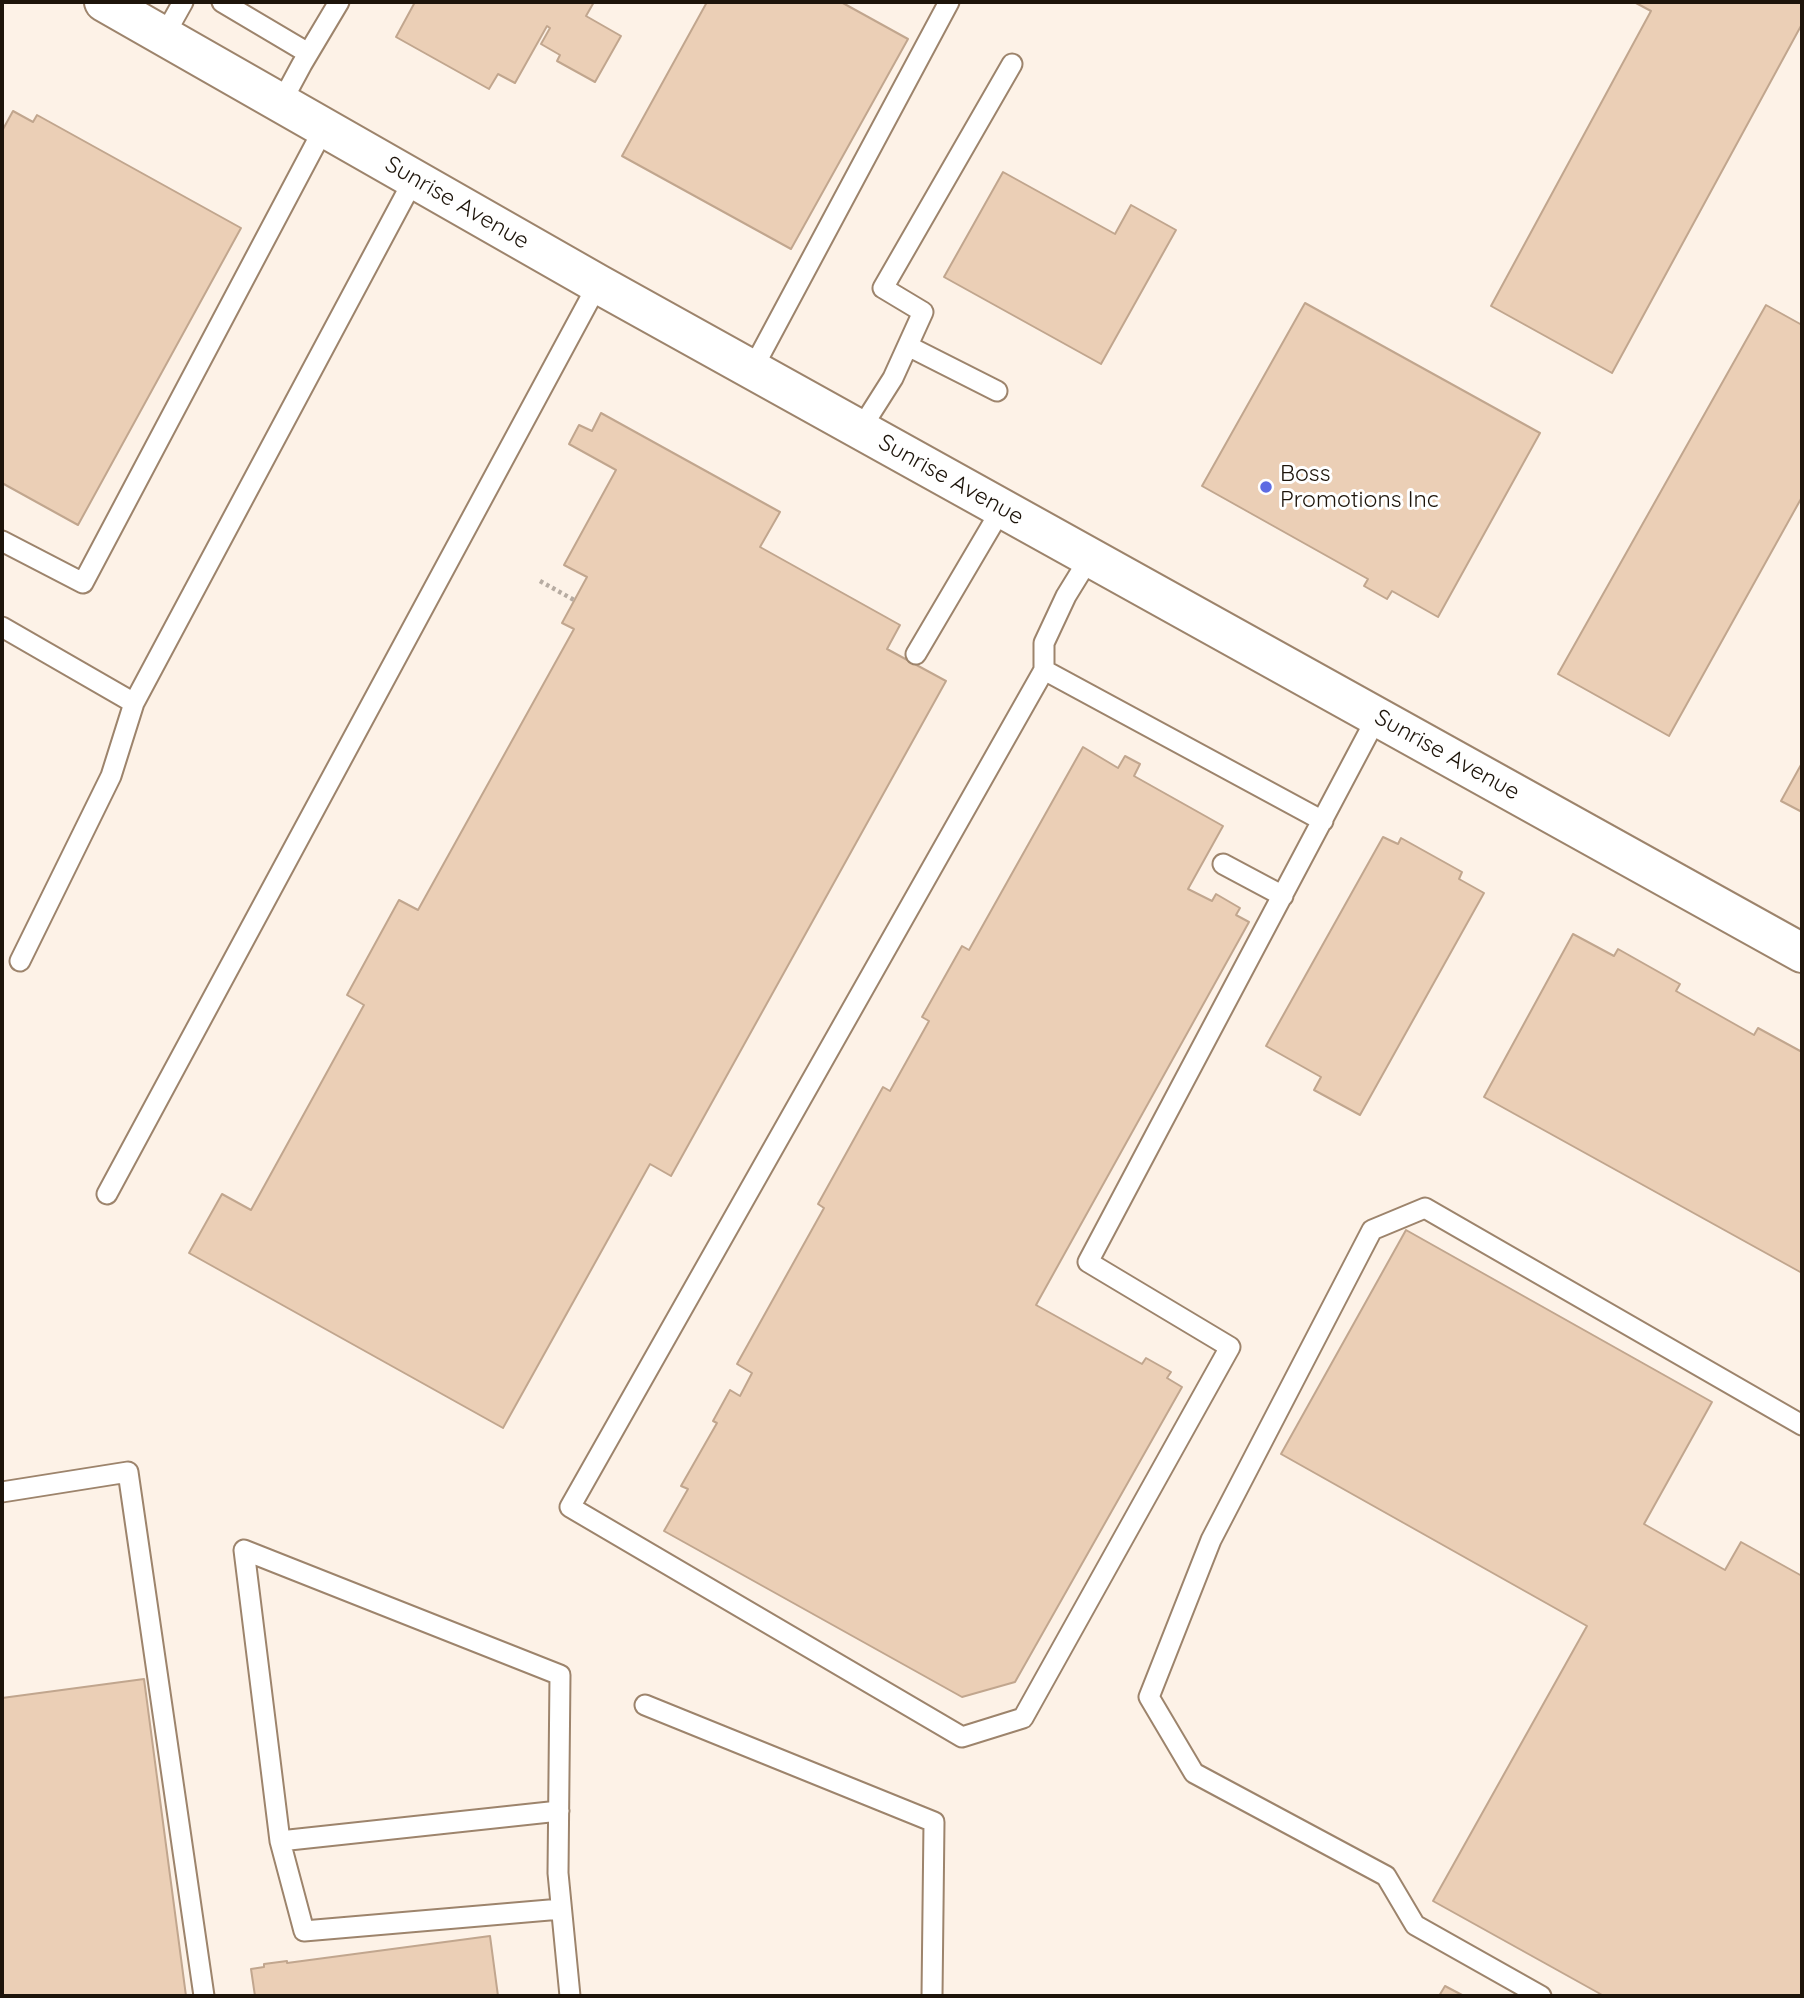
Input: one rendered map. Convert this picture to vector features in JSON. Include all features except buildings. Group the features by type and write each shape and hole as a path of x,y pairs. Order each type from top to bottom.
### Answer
{"street":[{"name":"Sunrise Avenue","path":"104,2 150,20 281,103 598,284 1802,953"}],"lane":[{"path":"150,20 183,2"},
{"path":"222,2 308,53"},
{"path":"281,103 340,2"},
{"path":"752,370 949,2"},
{"path":"860,430 893,377 923,312 883,288 1012,64"},
{"path":"2,541 83,583 324,128"},
{"path":"20,961 111,776 134,703 414,179"},
{"path":"107,1194 598,284"},
{"path":"908,346 997,391"},
{"path":"916,654 1002,508"},
{"path":"1090,557 1066,596 1044,643 1044,670 570,1507 962,1737 1024,1718 1230,1347 1088,1262 1377,717"},
{"path":"2,627 134,703"},
{"path":"1044,670 1322,821"},
{"path":"1223,864 1283,896"},
{"path":"1541,1996 1416,1925 1386,1876 1194,1773 1149,1697 1211,1540 1372,1230 1425,1208 1802,1425"},
{"path":"2,1492 128,1472 204,1996"},
{"path":"561,1909 304,1931 280,1841 244,1550 560,1675 558,1873 570,1996"},
{"path":"645,1705 934,1822 932,1996"},
{"path":"280,1841 559,1811"}],"path":[{"path":"540,581 575,600"}],"place":[{"name":"Boss Promotions Inc","path":"1266,487"}]}
